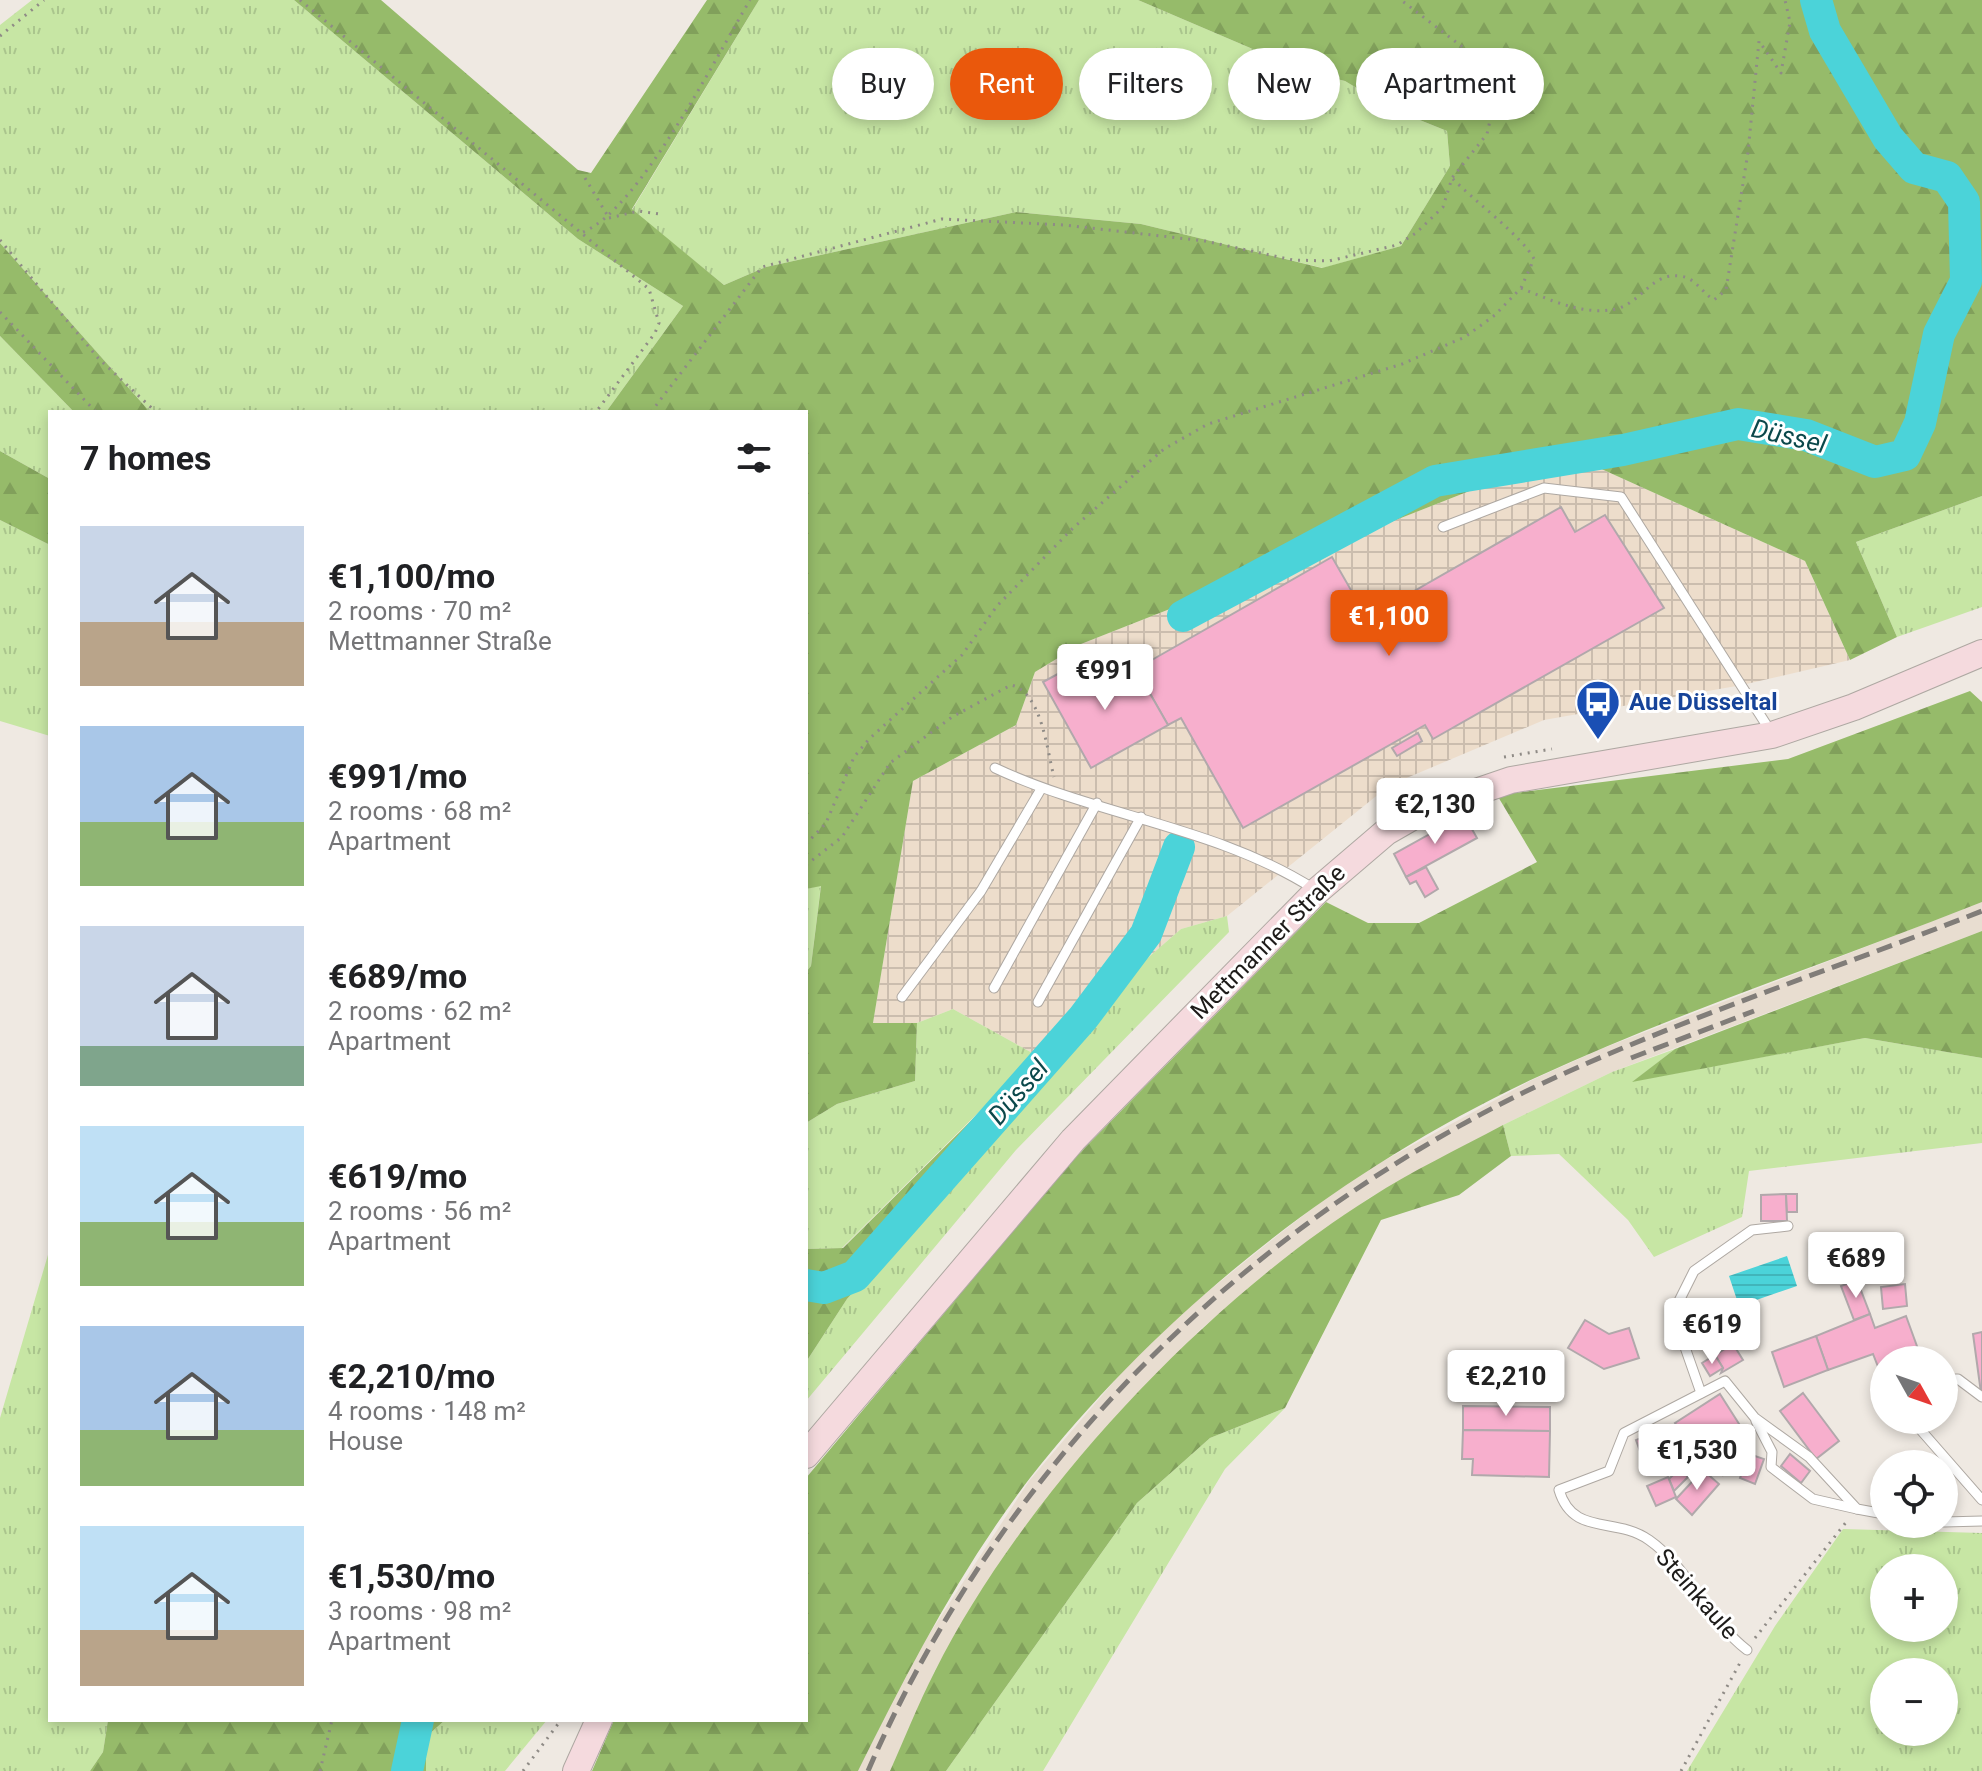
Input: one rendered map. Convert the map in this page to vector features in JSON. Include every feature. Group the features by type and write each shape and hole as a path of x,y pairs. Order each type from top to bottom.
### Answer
{"main road":[{"name":"Mettmanner Straße","path":"808,1453 1038,1179 1317,891 1386,832 1426,809 1467,792 1511,780 1772,735 1854,707 1982,653"},
{"path":"576,1771 598,1722"}],"lane":[{"path":"1443,527 1544,488 1621,497 1772,735"},
{"path":"995,768 1059,796 1097,803 1141,817 1277,866 1317,891"},
{"path":"902,997 981,891 1041,789"},
{"path":"994,988 1097,803"},
{"path":"1038,1002 1141,817"},
{"path":"1701,1393 1673,1313 1694,1271 1752,1230 1788,1226"},
{"path":"1958,1379 1982,1397"},
{"name":"Steinkaule","path":"1747,1650 1724,1633 1651,1541 1633,1530 1577,1518 1565,1510 1559,1490 1609,1471 1624,1433 1725,1381 1755,1418 1809,1457 1857,1509"},
{"path":"1755,1418 1772,1452 1771,1467 1813,1499 1870,1511"},
{"path":"1924,1434 1982,1500"},
{"path":"1958,1522 1982,1521"}],"path":[{"path":"0,36 44,0"},
{"path":"300,0 649,289 659,323 645,350 598,410"},
{"path":"609,218 648,170 750,0"},
{"path":"653,410 762,267 942,219 1064,225 1205,241 1293,260 1329,261 1397,245 1416,233 1443,207 1452,178 1491,124 1488,86 1473,55 1401,0"},
{"path":"1521,288 1589,311 1619,309 1660,278 1680,276 1697,283 1703,294 1714,300 1726,290 1746,166 1759,41 1781,73 1790,22 1785,0"},
{"path":"585,178 609,218"},
{"path":"808,842 826,823 849,766 869,739 962,655 997,606 1073,528 1164,449 1208,424 1402,364 1465,337 1495,315 1521,288 1534,259 1527,245 1499,225 1452,178"},
{"path":"583,232 609,218 639,211 659,214"},
{"path":"0,240 98,358 154,410"},
{"path":"0,312 94,410"},
{"path":"808,863 842,837 876,779 890,763 952,717 1011,685 1033,703 1059,796"},
{"path":"1496,761 1552,749"},
{"path":"1681,1771 1747,1650 1857,1509"},
{"path":"320,1771 332,1722"},
{"path":"523,1771 560,1722"}],"shaded area":[{"path":"1566,453 1805,561 1850,660 1742,685 1544,720 1390,785 1227,916 1181,929 1036,1055 953,1009 917,1023 873,1023 913,781 1016,725 1035,672 1081,644"},
{"path":"1982,902 1982,931 1612,1072 1503,1125 1369,1198 1292,1255 1202,1328 1091,1446 1049,1496 974,1604 935,1670 890,1771 858,1771 915,1656 1029,1481 1121,1373 1185,1310 1278,1235 1352,1178 1532,1080 1601,1049"}],"green space":[{"path":"32,0 294,0 578,239 683,306 607,410 148,410 0,243 0,25"},
{"path":"294,0 381,0 578,170 591,173 707,0 759,0 632,209 724,285 766,267 1016,212 1141,224 1322,268 1401,246 1450,166 1447,131 1420,120 1544,120 1544,48 1356,48 1356,88 1340,80 1340,48 1250,48 1138,0 1982,0 1982,496 1856,542 1897,637 1850,660 1805,561 1566,453 1081,644 1035,672 1016,725 913,781 873,1023 917,1023 915,1081 837,1104 808,1122 808,970 811,966 821,886 808,889 808,410 607,410 683,306 578,239"},
{"path":"759,0 1138,0 1250,48 1228,48 1228,120 1340,120 1340,80 1356,88 1356,120 1420,120 1447,131 1450,166 1401,246 1323,268 1141,224 1016,212 766,267 724,285 632,210"},
{"path":"0,243 148,410 72,410 0,336"},
{"path":"0,336 72,410 48,410 48,478 0,451"},
{"path":"0,451 48,478 48,544 0,520"},
{"path":"1982,496 1982,607 1897,637 1856,542"},
{"path":"0,520 48,544 48,735 0,721"},
{"path":"1970,691 1982,702 1982,902 1701,1008 1535,1078 1392,1155 1324,1200 1259,1249 1197,1301 1138,1357 1082,1416 1030,1478 958,1584 858,1771 592,1771 613,1722 808,1722 808,1476 1070,1163 1326,902 1368,923 1419,923 1537,862 1497,795 1788,759"},
{"path":"821,885 811,966 808,970 808,888"},
{"path":"1227,916 1229,932 1016,1150 808,1399 808,1359 847,1299 1013,1116 1002,1089 842,1248 808,1249 808,1122 837,1104 915,1081 917,1023 953,1009 1036,1055 1181,929"},
{"path":"1982,931 1982,1058 1865,1038 1632,1082 1675,1049"},
{"path":"1865,1038 1982,1058 1982,1143 1749,1171 1742,1217 1654,1257 1628,1220 1559,1154 1511,1156 1503,1125 1612,1072 1675,1049 1634,1081"},
{"path":"1003,1089 1013,1116 847,1299 808,1359 808,1249 843,1248"},
{"path":"1503,1125 1511,1156 1459,1195 1381,1220 1285,1408 1210,1438 1137,1503 946,1771 890,1771 929,1683 972,1605 1067,1472 1123,1408 1182,1348 1307,1241 1386,1188"},
{"path":"48,1255 48,1722 108,1722 103,1752 90,1771 0,1771 0,1418"},
{"path":"1285,1408 1225,1469 1043,1771 946,1771 1137,1503 1210,1438"},
{"path":"1843,1529 1870,1530 1870,1538 1958,1538 1958,1532 1982,1533 1982,1771 1687,1771 1775,1626"},
{"path":"108,1722 443,1722 426,1737 426,1771 90,1771 103,1752"},
{"path":"443,1722 545,1722 505,1771 426,1771 426,1737"}],"water":[{"path":"1787,1256 1797,1286 1739,1306 1729,1276"}],"building":[{"path":"1561,507 1575,532 1605,515 1664,608 1433,739 1425,725 1243,828 1181,718 1168,725 1136,669 1332,557 1367,618"},
{"path":"1076,664 1084,680 1091,676 1099,690 1136,669 1168,725 1091,768 1043,682"},
{"path":"1418,733 1422,741 1397,756 1392,748"},
{"path":"1464,815 1477,838 1406,877 1394,854"},
{"path":"1426,867 1438,889 1425,897 1416,881 1410,884 1406,877"},
{"path":"1786,1194 1787,1221 1761,1221 1761,1195"},
{"path":"1786,1194 1797,1194 1797,1212 1787,1212"},
{"path":"1857,1280 1870,1314 1854,1320 1841,1286"},
{"path":"1905,1284 1907,1306 1883,1309 1881,1287"},
{"path":"1870,1314 1875,1328 1906,1316 1917,1346 1870,1346 1870,1355 1828,1370 1816,1336"},
{"path":"1585,1320 1609,1334 1629,1328 1639,1358 1604,1369 1568,1348"},
{"path":"1982,1332 1982,1393 1981,1393 1973,1334"},
{"path":"1816,1336 1828,1370 1784,1387 1772,1352"},
{"path":"1733,1344 1743,1360 1721,1373 1723,1368 1715,1355"},
{"path":"1715,1355 1723,1368 1710,1376 1702,1363"},
{"path":"1803,1393 1839,1441 1816,1459 1780,1411"},
{"path":"1720,1394 1748,1438 1726,1452 1710,1427 1688,1442 1675,1423"},
{"path":"1463,1406 1550,1407 1550,1431 1463,1430"},
{"path":"1675,1425 1684,1450 1645,1465 1636,1440"},
{"path":"1710,1427 1726,1453 1702,1469 1685,1443"},
{"path":"1463,1430 1550,1431 1549,1477 1472,1475 1473,1459 1462,1459"},
{"path":"1749,1454 1764,1459 1755,1484 1740,1478"},
{"path":"1790,1454 1810,1471 1801,1483 1781,1466"},
{"path":"1728,1455 1736,1466 1723,1475 1715,1464"},
{"path":"1680,1468 1688,1477 1674,1491 1669,1479"},
{"path":"1703,1470 1719,1484 1692,1515 1676,1499"},
{"path":"1668,1477 1676,1497 1656,1506 1647,1486"}],"waterway":[{"name":"Düssel","path":"1183,616 1435,481 1623,450 1738,424 1806,435 1875,462 1905,455 1920,423 1939,334 1966,281 1964,202 1947,177 1914,168 1888,138 1825,31 1816,0"},
{"name":"Düssel","path":"808,1285 824,1288 855,1276 1083,1018 1146,934 1179,847"},
{"name":"Düssel","path":"407,1771 418,1722"}],"railway":[{"path":"868,1771 923,1660 987,1556 1060,1458 1141,1367 1231,1284 1327,1209 1430,1143 1539,1085 1703,1016 1982,911"},
{"path":"1631,1058 1754,1011"}],"place":[{"name":"Aue Düsseltal","path":"1598,741"}]}
